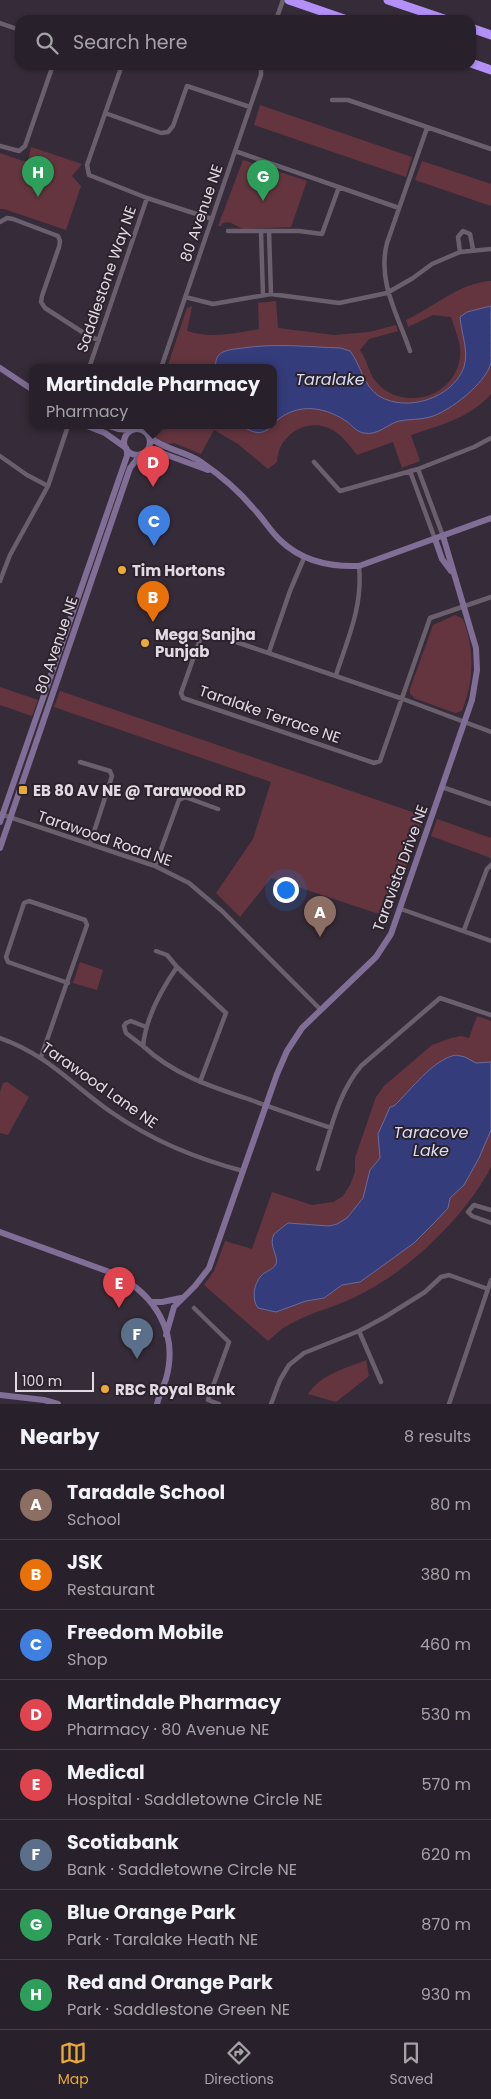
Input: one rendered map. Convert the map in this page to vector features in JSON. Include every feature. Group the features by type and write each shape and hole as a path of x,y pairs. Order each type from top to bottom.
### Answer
{"highway":[{"path":"289,0 332,15"},
{"path":"388,0 432,15"},
{"path":"476,30 491,35"},
{"path":"476,65 491,70"}],"street":[{"path":"278,15 283,0"},
{"path":"0,23 15,28"},
{"path":"0,146 16,151 21,150 25,146 51,70"},
{"path":"120,70 87,165 88,173 93,178 212,219"},
{"name":"80 Avenue NE","path":"162,364 250,108 261,70"},
{"path":"105,114 161,133 168,132 173,126 187,86 250,108"},
{"path":"332,100 348,100 491,149"},
{"path":"410,351 402,324 387,292 383,262 387,243 427,128"},
{"path":"235,151 399,208"},
{"path":"228,231 299,231 322,234 339,187"},
{"name":"Saddlestone Way NE","path":"90,364 147,198"},
{"path":"0,222 10,218 58,236 60,240 59,247 41,302 45,308 90,337 99,340"},
{"path":"269,231 271,294"},
{"path":"460,252 458,237 463,231 470,234 473,250"},
{"path":"261,232 263,295"},
{"path":"185,297 213,304 271,294 339,303 387,292 413,278 432,264 460,252 491,249"},
{"path":"0,368 29,387"},
{"path":"0,581 10,555 48,486 67,429"},
{"path":"95,429 105,433 134,454 156,451 212,471"},
{"path":"126,449 125,436 132,429"},
{"path":"138,429 144,430 158,444 201,462 252,506 280,540 304,558 332,565 359,566 491,518"},
{"path":"143,454 150,444 147,429"},
{"path":"314,462 340,491 418,469 474,447 491,438"},
{"name":"80 Avenue NE","path":"1,817 119,478 126,449"},
{"name":"80 Avenue NE","path":"0,848 130,468 143,454"},
{"path":"0,456 27,475 48,486"},
{"path":"418,469 443,536"},
{"path":"410,471 435,539"},
{"name":"Taravista Drive NE","path":"166,1335 171,1313 182,1297 195,1286 209,1268 287,1051 302,1028 376,957 391,934 401,908 472,700 477,670 476,648 443,536"},
{"name":"Taravista Drive NE","path":"435,539 442,559 453,573"},
{"path":"269,652 293,582 304,558"},
{"path":"336,676 359,603 361,584 359,566"},
{"path":"403,699 430,618 491,597"},
{"name":"Taralake Terrace NE","path":"403,699 380,761 374,763 183,698 181,693 202,634 207,632 403,699 491,732"},
{"path":"80,762 110,771 112,776 90,844"},
{"path":"442,787 491,804"},
{"path":"155,866 179,800 185,797 218,809"},
{"name":"Tarawood Road NE","path":"1,817 10,818 155,866 189,883 215,906 320,1010"},
{"path":"464,930 487,869 491,865"},
{"path":"41,1057 68,983 87,925 85,920 28,901 24,903 6,957 8,962 68,983"},
{"path":"401,908 491,941"},
{"path":"156,951 167,955 177,967 226,1012 200,1082"},
{"path":"143,1046 146,1027 159,996 177,967"},
{"path":"318,1169 331,1128 351,1078 361,1066 440,998 491,1015"},
{"path":"146,1027 132,1021 124,1026 126,1033 161,1061 184,1076 331,1128"},
{"name":"Tarawood Lane NE","path":"0,1038 41,1057 110,1111 166,1145 243,1171"},
{"path":"491,1210 474,1205 468,1212 472,1216 491,1223"},
{"path":"0,1232 116,1274 128,1280 152,1302 164,1326 166,1335 168,1360 161,1404"},
{"path":"271,1404 280,1380 289,1365 304,1352 359,1331 425,1292 441,1277 449,1275 488,1288"},
{"path":"449,1404 491,1280"},
{"path":"152,1302 162,1302 182,1297"},
{"path":"194,1308 229,1342 208,1400 219,1404"},
{"path":"359,1331 382,1382"},
{"path":"157,1404 166,1379"},
{"path":"0,1395 22,1396 58,1404"}],"shaded area":[{"path":"260,105 412,157 406,177 254,125"},
{"path":"31,147 82,164 72,176 81,186 66,230 0,209 0,153 28,161"},
{"path":"243,160 307,181 291,227 243,229 229,222 218,226"},
{"path":"422,161 491,184 491,206 415,180"},
{"path":"491,281 491,394 464,415 411,435 420,461 402,468 393,442 357,455 337,432 323,426 314,425 296,430 289,436 283,443 277,462 268,469 238,444 214,430 201,454 174,443 168,444 152,433 150,429 277,429 277,364 168,364 187,308 192,306 187,331 205,335 259,329 258,303 276,301 278,328 334,335 369,332 396,325 398,331 369,339 360,350 373,378 380,386 391,394 403,398 416,398 428,396 449,382 456,371 460,358 460,348 451,317 433,315 408,327 406,320 447,296 479,283"},
{"path":"455,615 463,619 470,642 472,665 466,700 462,711 455,713 414,698 410,693 410,689 433,625"},
{"path":"0,687 38,700 32,716 0,705"},
{"path":"60,691 424,816 388,917 271,878 240,917 216,893 253,839 271,782 54,707"},
{"path":"437,819 491,838 491,858 431,836"},
{"path":"80,962 103,970 97,990 73,983"},
{"name":"Taracove Lake","path":"477,1016 491,1021 491,1167 480,1186 433,1242 395,1274 355,1297 289,1325 268,1341 204,1285 214,1271 225,1241 252,1249 272,1192 312,1205 333,1202 343,1196 355,1172 355,1158 376,1097 384,1086 432,1045 461,1036 469,1038"},
{"path":"7,1082 29,1097 8,1135 0,1133 0,1092 3,1083"},
{"path":"366,1360 369,1376 336,1402 308,1394 313,1387 327,1377"}],"water":[{"name":"Taralake","path":"491,306 491,363 482,379 466,396 438,414 426,418 395,422 373,433 356,430 337,416 318,409 290,412 277,420 277,364 216,364 221,353 233,349 280,346 341,348 350,351 369,387 379,396 390,401 415,402 440,394 458,378 464,367 466,354 460,317 467,312"},
{"path":"247,429 268,429 261,432 253,432"},
{"name":"Taracove Lake","path":"456,1055 476,1063 491,1062 491,1130 479,1158 464,1185 450,1198 448,1208 414,1243 360,1282 342,1285 324,1298 306,1301 276,1312 258,1308 254,1297 256,1284 262,1275 273,1268 277,1261 272,1243 274,1234 288,1223 329,1226 347,1218 363,1198 370,1170 380,1158 378,1134 390,1107 394,1106 439,1062"}],"place":[{"name":"Red and Orange Park","path":"38,197"},
{"name":"Blue Orange Park","path":"263,201"},
{"name":"Martindale Pharmacy","path":"153,487"},
{"name":"Freedom Mobile","path":"154,546"},
{"name":"Tim Hortons","path":"122,570"},
{"name":"JSK","path":"153,622"},
{"name":"Mega Sanjha Punjab","path":"145,643"},
{"name":"EB 80 AV NE @ Tarawood RD","path":"23,790"},
{"name":"Taradale School","path":"320,937"},
{"name":"Medical","path":"119,1308"},
{"name":"Scotiabank","path":"137,1359"},
{"name":"RBC Royal Bank","path":"105,1389"}]}
